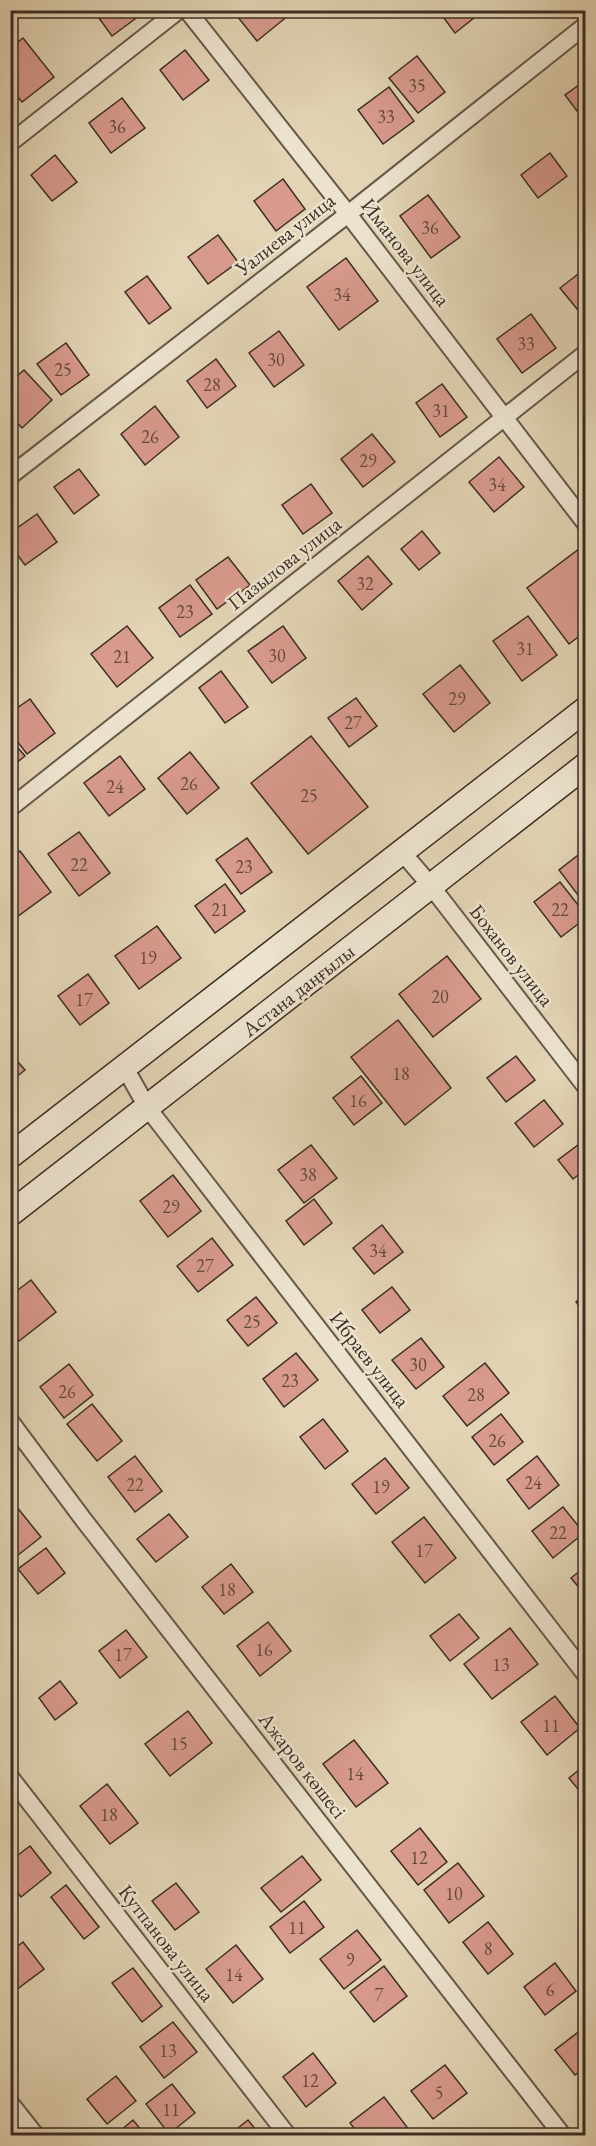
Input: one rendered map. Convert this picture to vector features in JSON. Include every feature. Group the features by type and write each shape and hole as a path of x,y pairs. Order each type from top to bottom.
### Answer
{"street":[{"path":"10,143 179,10"},
{"name":"Иманова улица","path":"187,10 348,214 585,524"},
{"name":"Уалиева улица","path":"10,476 348,214 585,25"},
{"name":"Пазылова улица","path":"10,808 585,353"},
{"path":"10,1156 585,709"},
{"name":"Астана даңғылы","path":"10,1214 585,765"},
{"name":"Боханов улица","path":"402,852 431,886 585,1087"},
{"name":"Ибраев улица","path":"124,1068 147,1107 585,1675"},
{"name":"Ажаров көшесі","path":"10,1421 91,1529 563,2136"},
{"name":"Кутпанова улица","path":"10,1777 288,2136"},
{"path":"10,2103 36,2136"}],"building":[{"path":"93,10 147,10 112,36"},
{"path":"285,10 289,15 257,41 233,11"},
{"path":"438,10 484,10 455,33"},
{"path":"23,38 54,77 22,102 10,88 10,48"},
{"path":"185,50 209,80 183,100 160,70"},
{"path":"417,56 445,92 418,113 389,78"},
{"path":"586,80 586,123 565,95"},
{"path":"389,87 414,121 383,144 358,110"},
{"path":"122,98 145,128 111,153 89,123"},
{"path":"550,153 567,176 538,198 521,175"},
{"path":"55,155 77,182 52,201 31,175"},
{"path":"283,179 305,209 276,231 254,201"},
{"path":"428,195 460,237 431,258 400,216"},
{"path":"218,235 238,262 208,284 188,257"},
{"path":"346,258 378,301 339,330 307,287"},
{"path":"586,268 586,320 560,288"},
{"path":"147,276 171,308 149,324 125,292"},
{"path":"531,314 556,348 522,373 497,339"},
{"path":"279,331 304,365 274,387 249,353"},
{"path":"66,343 89,375 61,395 37,364"},
{"path":"216,359 236,386 207,408 187,381"},
{"path":"24,370 52,400 22,428 10,415 10,382"},
{"path":"442,384 467,417 440,437 416,403"},
{"path":"155,406 179,437 145,465 121,434"},
{"path":"372,434 395,462 363,487 341,459"},
{"path":"499,457 524,487 494,512 469,482"},
{"path":"79,469 99,495 74,514 54,487"},
{"path":"311,484 332,513 303,534 282,505"},
{"path":"37,514 57,542 25,565 10,545 10,533"},
{"path":"422,531 440,553 419,570 401,549"},
{"path":"583,546 586,549 586,631 569,644 527,588"},
{"path":"368,556 392,584 362,610 338,581"},
{"path":"228,557 250,585 217,609 196,580"},
{"path":"190,585 212,614 180,637 159,608"},
{"path":"528,616 557,655 522,681 493,641"},
{"path":"127,626 153,658 117,687 91,654"},
{"path":"283,626 306,658 272,683 248,651"},
{"path":"460,665 490,703 454,732 423,694"},
{"path":"221,671 248,707 225,723 199,688"},
{"path":"356,698 377,726 349,747 328,718"},
{"path":"30,699 55,733 27,754 10,732 10,713"},
{"path":"311,736 368,807 308,854 251,783"},
{"path":"10,739 25,756 10,768"},
{"path":"190,752 219,788 187,814 158,778"},
{"path":"120,756 145,789 109,816 84,783"},
{"path":"79,832 110,873 79,896 48,854"},
{"path":"247,838 272,872 241,894 216,860"},
{"path":"586,849 586,896 581,899 559,870"},
{"path":"20,851 51,892 14,919 10,915 10,858"},
{"path":"560,882 586,915 586,918 561,937 534,902"},
{"path":"225,884 245,911 215,933 195,906"},
{"path":"157,926 181,958 139,989 115,956"},
{"path":"447,956 481,999 433,1037 399,994"},
{"path":"88,974 109,1003 80,1025 58,996"},
{"path":"398,1020 451,1088 405,1125 351,1057"},
{"path":"10,1053 25,1070 10,1082"},
{"path":"516,1056 535,1080 506,1102 487,1078"},
{"path":"361,1076 382,1103 354,1125 333,1098"},
{"path":"544,1100 563,1124 534,1147 515,1123"},
{"path":"586,1139 586,1169 573,1179 558,1160"},
{"path":"311,1145 337,1178 304,1203 278,1170"},
{"path":"173,1175 201,1211 168,1237 140,1201"},
{"path":"314,1199 332,1223 304,1245 286,1221"},
{"path":"382,1225 403,1252 374,1274 353,1248"},
{"path":"212,1238 233,1265 198,1292 177,1266"},
{"path":"31,1280 56,1312 19,1341 10,1331 10,1296"},
{"path":"392,1287 410,1310 380,1333 362,1310"},
{"path":"586,1294 586,1315 576,1302"},
{"path":"256,1297 277,1323 248,1346 227,1320"},
{"path":"421,1338 444,1367 416,1389 392,1360"},
{"path":"296,1353 318,1380 284,1407 263,1379"},
{"path":"485,1363 509,1393 467,1426 443,1396"},
{"path":"69,1364 93,1395 64,1418 40,1387"},
{"path":"92,1404 122,1441 97,1461 67,1424"},
{"path":"501,1414 523,1442 494,1465 472,1437"},
{"path":"323,1419 348,1451 325,1469 300,1437"},
{"path":"135,1456 162,1491 135,1512 108,1477"},
{"path":"537,1456 559,1485 529,1509 507,1480"},
{"path":"385,1458 409,1488 376,1514 352,1484"},
{"path":"12,1501 41,1537 13,1559 10,1556 10,1502"},
{"path":"563,1507 584,1533 553,1558 532,1531"},
{"path":"169,1514 188,1537 156,1562 137,1539"},
{"path":"424,1517 456,1558 425,1583 392,1542"},
{"path":"46,1548 65,1573 38,1594 18,1569"},
{"path":"231,1564 253,1592 224,1614 202,1587"},
{"path":"586,1566 586,1596 571,1578"},
{"path":"459,1614 479,1638 450,1661 430,1636"},
{"path":"268,1622 291,1651 260,1676 237,1646"},
{"path":"510,1628 538,1664 492,1699 464,1664"},
{"path":"126,1630 147,1657 120,1678 99,1651"},
{"path":"60,1681 77,1703 55,1720 39,1698"},
{"path":"555,1696 580,1728 547,1755 521,1722"},
{"path":"188,1711 212,1743 170,1776 145,1744"},
{"path":"354,1740 388,1783 356,1807 323,1764"},
{"path":"586,1764 586,1799 569,1778"},
{"path":"107,1784 138,1823 110,1844 80,1806"},
{"path":"420,1828 447,1862 418,1885 391,1851"},
{"path":"30,1846 51,1873 21,1897 10,1883 10,1861"},
{"path":"302,1856 321,1880 281,1912 261,1888"},
{"path":"458,1863 484,1896 449,1923 424,1890"},
{"path":"176,1883 199,1912 175,1930 152,1901"},
{"path":"66,1885 99,1927 84,1939 51,1897"},
{"path":"304,1901 324,1927 290,1953 270,1927"},
{"path":"488,1922 513,1954 488,1974 463,1942"},
{"path":"357,1930 381,1960 344,1989 320,1959"},
{"path":"23,1942 44,1969 12,1993 10,1991 10,1952"},
{"path":"236,1945 263,1979 233,2003 206,1969"},
{"path":"555,1963 576,1991 545,2015 524,1987"},
{"path":"384,1966 407,1996 374,2022 350,1992"},
{"path":"133,1968 162,2006 142,2022 112,1983"},
{"path":"173,2022 197,2052 164,2078 140,2047"},
{"path":"586,2026 586,2066 575,2075 555,2050"},
{"path":"313,2053 336,2083 306,2107 283,2077"},
{"path":"445,2065 467,2093 433,2119 411,2091"},
{"path":"116,2076 136,2101 107,2124 87,2099"},
{"path":"172,2084 195,2113 169,2134 146,2104"},
{"path":"384,2097 407,2127 395,2136 360,2136 350,2123"},
{"path":"133,2120 146,2136 114,2136"},
{"path":"248,2120 261,2136 228,2136"}]}
